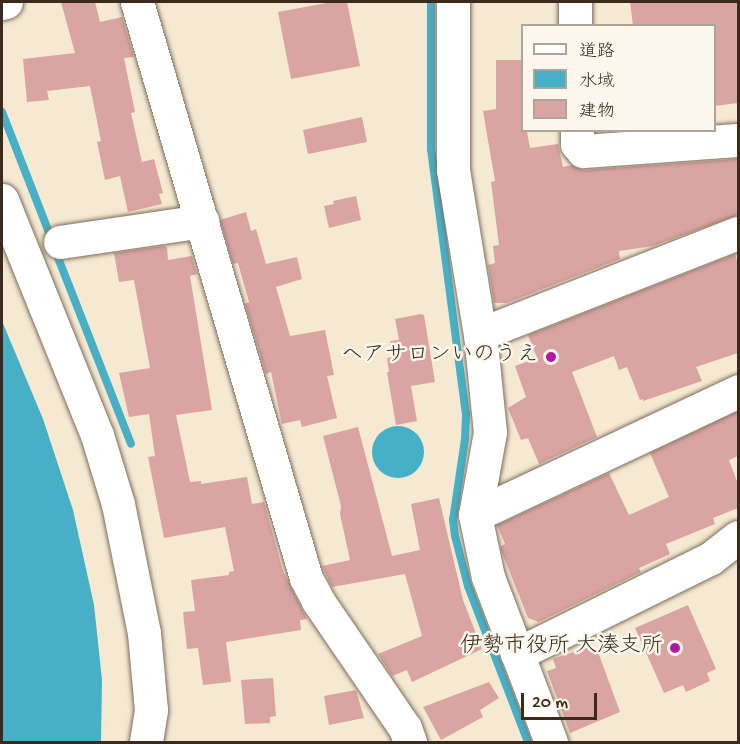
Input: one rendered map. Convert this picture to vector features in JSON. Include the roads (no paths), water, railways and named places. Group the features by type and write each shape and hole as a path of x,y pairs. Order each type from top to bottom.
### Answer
{"street":[{"path":"2,3 6,2"},
{"path":"136,2 306,578 318,601 405,728 410,742"},
{"path":"453,2 453,170 480,334 490,432 475,515 488,577 551,742"},
{"path":"575,2 575,24"},
{"path":"577,132 577,144 583,151 738,141"},
{"path":"2,200 97,435 118,504 144,633 151,710 147,742"},
{"path":"60,242 202,221"},
{"path":"480,334 738,233"},
{"path":"475,515 738,391"},
{"path":"517,654 711,558 738,537"}],"water":[{"path":"2,321 43,419 73,510 94,605 102,680 101,742 2,742"},
{"path":"398,426 412,430 420,438 424,452 420,466 412,474 398,478 384,474 376,466 372,452 376,438 384,430"}],"waterway":[{"path":"431,2 431,149 466,414 465,439 453,520 455,536 468,586 528,742"},
{"path":"2,112 51,238"},
{"path":"55,250 131,444"}],"place":[{"name":"ヘアサロンいのうえ","path":"551,357"},
{"name":"伊勢市役所 大湊支所","path":"675,648"}]}
